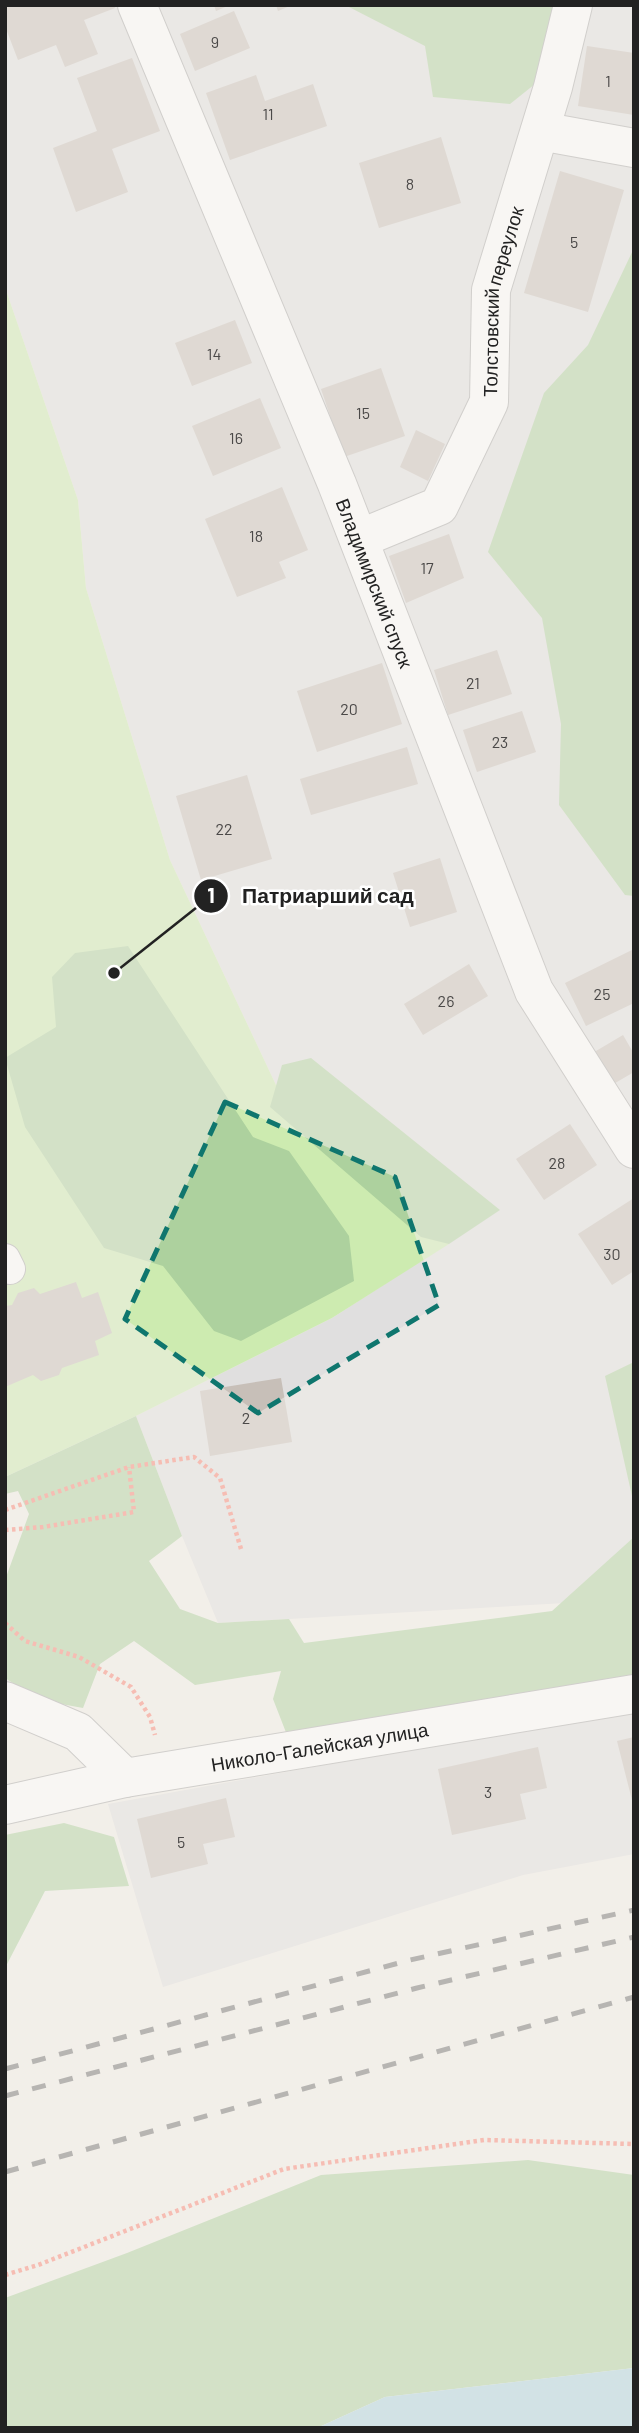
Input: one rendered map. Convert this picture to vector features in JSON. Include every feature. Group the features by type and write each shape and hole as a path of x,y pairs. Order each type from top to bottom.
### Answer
{"street":[{"name":"Владимирский спуск","path":"137,5 359,540 534,991 634,1149"},
{"name":"Толстовский переулок","path":"359,540 439,506 489,402 491,290 540,131 573,5"},
{"path":"540,131 634,148"},
{"name":"Николо-Галейская улица","path":"5,1805 125,1778 634,1694"},
{"path":"5,1701 78,1732 125,1778"}],"path":[{"path":"5,1510 128,1467 194,1457 220,1478 241,1549"},
{"path":"5,1530 43,1527 134,1512 128,1467"},
{"path":"5,1623 24,1641 79,1657 131,1687 150,1717 165,1772"},
{"path":"5,2275 38,2265 284,2169 484,2140 634,2144"}],"highlighted area":[{"path":"225,1102 395,1177 439,1305 258,1413 125,1319"}],"shaded area":[{"path":"5,5 634,5 634,1599 218,1623 182,1536 136,1416 332,1318 449,1243 276,1085 170,860 86,588 78,500 5,287"},
{"path":"634,1709 634,1854 523,1875 163,1987 108,1804"}],"green space":[{"path":"573,5 540,80 510,104 433,97 425,46 349,7"},
{"path":"634,248 634,896 625,895 559,805 561,724 542,618 488,552 544,393 588,345"},
{"path":"5,287 78,500 86,588 170,860 276,1085 449,1244 332,1318 136,1416 5,1477"},
{"path":"128,946 253,1137 289,1151 349,1236 354,1281 241,1341 214,1331 163,1266 104,1248 25,1127 5,1058 56,1027 52,977 75,953"},
{"path":"311,1058 500,1210 449,1244 421,1237 270,1107 282,1065"},
{"path":"634,1362 634,1505 605,1376"},
{"path":"136,1416 182,1536 149,1561 180,1609 218,1623 289,1619 304,1643 552,1611 634,1537 634,1677 287,1735 273,1699 281,1671 195,1685 134,1641 100,1664 83,1708 39,1700 5,1678 5,1580 29,1514 18,1491 5,1494 5,1477"},
{"path":"64,1823 114,1837 129,1886 45,1891 5,1968 5,1835"},
{"path":"528,2160 634,2175 634,2368 385,2397 317,2428 5,2428 5,2298 127,2253 321,2175"}],"water":[{"path":"634,2368 634,2428 317,2428 385,2397"}],"building":[{"path":"5,5 114,5 115,8 84,20 98,54 65,67 56,45 18,60 5,26"},
{"path":"214,5 230,5 216,11"},
{"path":"276,5 292,5 278,11"},
{"path":"234,11 250,48 195,71 180,34"},
{"path":"587,46 634,53 634,115 578,106"},
{"path":"132,58 160,131 112,149 128,192 76,212 53,148 97,131 77,78"},
{"path":"256,75 265,101 313,84 327,126 230,160 206,93"},
{"path":"441,137 461,203 379,228 359,163"},
{"path":"560,171 624,190 588,312 524,293"},
{"path":"235,320 252,363 192,386 175,343"},
{"path":"381,368 405,436 344,457 321,389"},
{"path":"260,398 281,448 213,476 192,426"},
{"path":"416,430 445,444 428,481 400,467"},
{"path":"282,487 308,550 279,562 286,578 237,597 205,519"},
{"path":"449,534 464,578 406,603 389,556"},
{"path":"497,650 512,694 448,715 434,670"},
{"path":"382,663 402,724 317,752 297,691"},
{"path":"522,711 536,752 477,772 463,730"},
{"path":"407,747 418,784 311,815 300,779"},
{"path":"247,775 272,859 201,880 176,796"},
{"path":"440,858 457,912 410,927 393,873"},
{"path":"634,949 634,1003 586,1026 565,983"},
{"path":"469,964 488,996 423,1035 404,1004"},
{"path":"623,1035 634,1054 634,1072 610,1086 591,1054"},
{"path":"570,1124 597,1165 544,1200 516,1159"},
{"path":"634,1198 634,1271 612,1285 578,1234"},
{"path":"76,1282 82,1298 98,1292 112,1333 95,1341 99,1355 62,1368 59,1375 41,1381 33,1375 5,1387 5,1306 12,1305 18,1293 34,1288 40,1294"},
{"path":"281,1378 292,1442 210,1456 200,1391"},
{"path":"634,1737 634,1804 633,1804 617,1741"},
{"path":"538,1747 547,1788 520,1794 526,1819 452,1835 438,1769"},
{"path":"226,1798 235,1837 203,1844 208,1864 151,1878 137,1819"}],"railway":[{"path":"5,2069 410,1960 634,1910"},
{"path":"5,2096 417,1988 634,1937"},
{"path":"5,2172 634,1997"}],"place":[{"name":"Патриарший сад","path":"114,973"}]}
